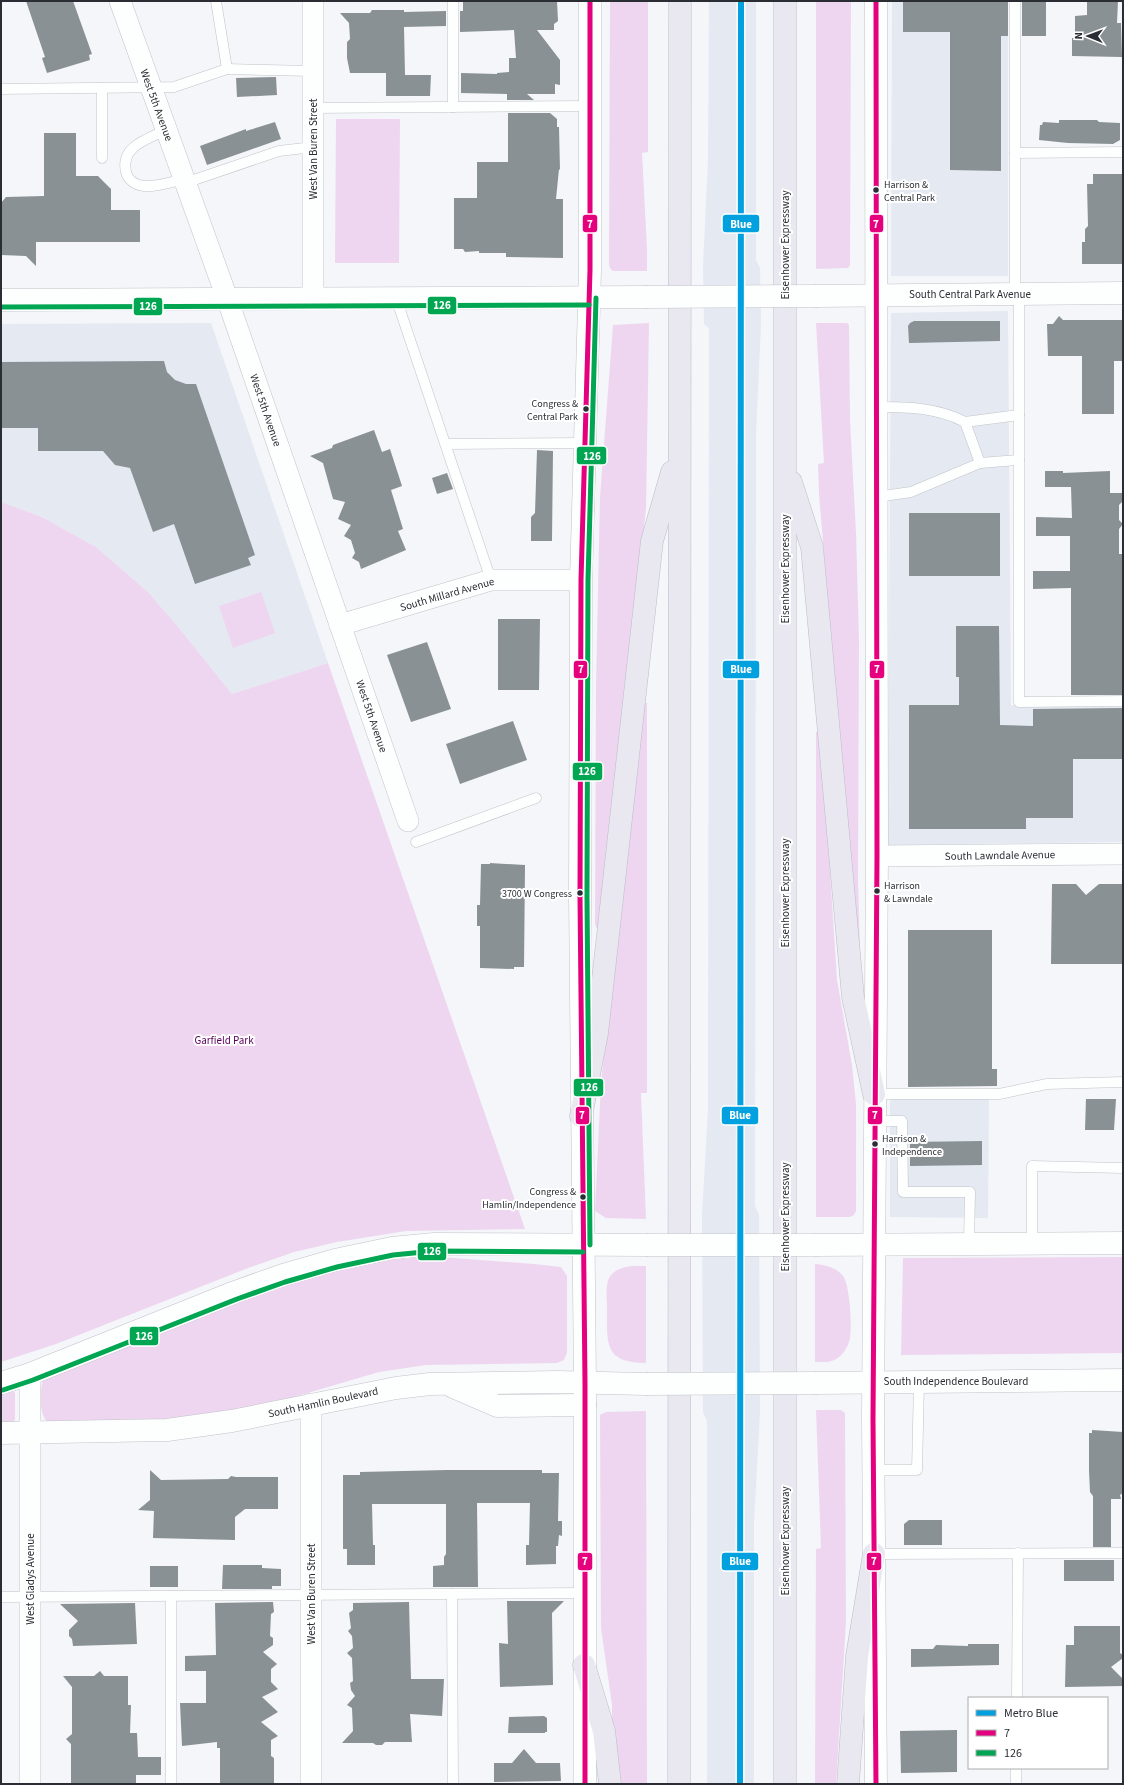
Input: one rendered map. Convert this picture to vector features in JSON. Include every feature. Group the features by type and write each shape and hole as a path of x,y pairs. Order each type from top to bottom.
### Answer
{"highway":[{"path":"679,1784 680,1"},
{"name":"Eisenhower Expressway","path":"784,1784 785,1"},
{"path":"581,1116 597,1033 652,541 679,446"},
{"path":"785,465 812,547 853,997 874,1094"},
{"path":"848,1784 857,1656 874,1554"},
{"path":"584,1665 604,1732 610,1784"}],"street":[{"name":"West 5th Avenue","path":"120,1 185,181 408,821"},
{"name":"West Van Buren Street","path":"313,1 313,298"},
{"path":"586,1784 584,1665 585,1383 581,1116 581,580 589,298 590,1"},
{"path":"876,1 875,295 877,856 873,1382 876,1784"},
{"name":"South Central Park Avenue","path":"1,300 226,298 589,298 1123,293"},
{"name":"South Millard Avenue","path":"340,625 491,580 581,580"},
{"name":"South Lawndale Avenue","path":"877,856 1123,854"},
{"path":"1,1383 30,1374 235,1292 283,1275 335,1260 392,1248 434,1244 874,1245 1123,1243"},
{"name":"West Gladys Avenue","path":"30,1374 30,1784"},
{"name":"South Independence Boulevard","path":"646,1384 1123,1380"},
{"path":"444,1383 497,1406 585,1404"},
{"name":"South Hamlin Boulevard","path":"1,1433 30,1434 167,1430 232,1421 396,1388 444,1383 646,1384"},
{"name":"West Van Buren Street","path":"311,1404 311,1784"}],"lane":[{"path":"216,1 227,69"},
{"path":"453,1 453,107"},
{"path":"1015,1 1015,153 1019,415 1019,702 1123,701"},
{"path":"1,89 174,87 227,69 313,71"},
{"path":"102,88 102,158"},
{"path":"313,108 590,106"},
{"path":"166,130 136,144 126,155 124,166 127,178 134,183 143,186 185,181 279,151 313,147"},
{"path":"1015,153 1123,152"},
{"path":"396,298 491,580"},
{"path":"876,407 910,407 949,414 964,422 1019,415"},
{"path":"964,422 980,463"},
{"path":"446,444 584,443"},
{"path":"876,497 911,492 980,463 1019,460"},
{"path":"416,842 536,798"},
{"path":"874,1094 999,1094 1047,1084 1123,1082"},
{"path":"875,1120 902,1121 903,1192 970,1192 969,1244"},
{"path":"1032,1244 1032,1166 1123,1168"},
{"path":"873,1470 917,1470 919,1382"},
{"path":"1017,1697 1018,1553"},
{"path":"874,1554 1123,1553"},
{"path":"1,1597 584,1593"},
{"path":"452,1594 452,1784"},
{"path":"171,1784 172,1596"},
{"path":"1016,1769 1016,1784"}],"shaded area":[{"path":"709,1 756,1 756,260 760,268 761,325 756,432 755,1206 759,1215 760,1413 754,1522 754,1784 707,1784 707,1421 703,1412 702,1215 708,1108 709,328 704,324 703,266 708,161"},
{"path":"892,1 1008,1 1008,276 891,276"},
{"path":"1008,311 1011,705 1123,707 1123,842 888,845 891,313"},
{"path":"211,323 328,663 232,694 148,592 96,547 42,517 1,502 1,324"},
{"path":"890,1094 989,1094 988,1218 890,1217"}],"green space":[{"path":"610,1 648,1 648,152 642,153 647,271 613,271 609,264"},
{"path":"816,1 851,1 850,265 848,268 816,269"},
{"path":"336,119 400,119 399,263 335,263"},
{"path":"649,323 646,508 601,939 595,924 596,685 600,497 613,325"},
{"path":"816,323 847,323 849,325 850,420 856,533 859,640 858,879 860,952 857,952 819,494 818,464 824,463"},
{"name":"Garfield Park","path":"1,502 42,517 96,547 148,592 232,694 328,663 525,1229 406,1231 337,1242 294,1252 248,1268 56,1344 1,1362"},
{"path":"261,592 275,633 233,648 219,606"},
{"path":"644,703 647,703 647,1093 641,1093 646,1219 606,1218 595,1211 601,1083 637,753"},
{"path":"816,732 821,732 837,980 852,1065 856,1104 856,1211 854,1215 850,1217 816,1217"},
{"path":"441,1257 561,1267 567,1276 567,1352 564,1360 557,1363 426,1365 379,1372 277,1402 193,1418 49,1423 45,1420 41,1409 41,1390 43,1379 194,1317 270,1289 309,1277 359,1264 406,1258"},
{"path":"1123,1257 1123,1353 901,1355 903,1258"},
{"path":"815,1264 837,1270 843,1276 849,1298 851,1328 849,1342 846,1349 840,1356 827,1362 815,1362"},
{"path":"633,1266 646,1266 646,1363 632,1362 615,1355 608,1341 606,1294 609,1278 616,1271"},
{"path":"13,1391 15,1393 15,1419 13,1423 1,1425 1,1392"},
{"path":"816,1410 841,1410 845,1413 846,1622 836,1784 815,1784 816,1549 821,1548"},
{"path":"646,1411 647,1784 618,1784 612,1723 612,1705 601,1628 600,1415 606,1412"}],"building":[{"path":"26,1 73,1 92,54 89,55 90,60 47,73 42,58 45,57"},
{"path":"463,1 557,1 558,21 554,24 554,30 537,30 560,60 560,85 555,84 555,94 527,94 534,100 507,100 507,94 461,93 461,73 497,74 509,72 509,58 516,58 514,30 460,32 460,11 463,11"},
{"path":"903,1 1008,1 1008,36 1001,36 1001,171 950,170 950,32 903,32"},
{"path":"1022,1 1046,1 1046,36 1022,36"},
{"path":"1087,1 1118,1 1117,23 1121,23 1122,57 1072,56 1072,38 1075,38 1075,16 1087,15"},
{"path":"372,10 404,10 404,12 446,11 446,26 404,27 405,75 431,75 430,96 386,96 386,73 350,73 347,58 347,42 350,39 349,23 340,13 370,13"},
{"path":"276,77 277,95 237,97 236,78"},
{"path":"508,113 550,113 557,119 557,127 559,127 560,170 559,169 556,199 563,199 563,258 506,257 506,253 479,253 479,251 465,252 463,249 454,249 454,198 477,198 477,162 508,162"},
{"path":"1059,120 1097,120 1099,122 1120,123 1120,140 1113,144 1068,143 1039,140 1040,125 1042,125 1043,122 1059,123"},
{"path":"275,122 281,139 207,165 200,146 246,129 246,131"},
{"path":"44,133 76,133 76,176 98,176 111,189 111,210 140,210 140,242 36,242 36,266 26,256 1,255 1,203 6,197 44,196"},
{"path":"1093,174 1123,174 1122,264 1082,264 1082,242 1085,242 1085,229 1088,226 1087,184 1093,184"},
{"path":"1059,316 1063,320 1123,320 1123,361 1114,361 1114,414 1082,414 1082,356 1048,356 1047,324 1053,324"},
{"path":"914,321 1000,321 1000,341 909,343 908,326"},
{"path":"164,361 167,372 175,380 186,384 196,384 255,555 248,558 251,565 195,584 174,524 153,532 130,468 115,465 103,451 38,451 38,428 1,428 1,362"},
{"path":"374,430 382,452 390,449 402,486 391,490 403,529 398,531 406,550 361,569 359,562 352,558 355,553 351,540 344,536 351,525 338,519 345,502 333,499 323,463 310,456 332,448 333,445"},
{"path":"537,450 553,451 552,541 531,541 531,517 535,513"},
{"path":"1045,471 1063,471 1063,473 1110,471 1110,493 1123,493 1123,501 1119,505 1119,520 1123,524 1119,529 1119,554 1123,554 1123,695 1071,695 1071,588 1033,589 1033,571 1070,571 1070,536 1036,536 1036,517 1072,518 1071,487 1045,487"},
{"path":"447,473 453,489 437,494 432,478"},
{"path":"909,513 1000,513 1000,576 909,576"},
{"path":"498,619 540,619 539,690 498,690"},
{"path":"956,626 999,626 1000,725 1033,726 1033,709 1123,708 1123,759 1073,759 1073,818 1026,818 1026,829 909,829 909,705 959,705 959,677 956,677"},
{"path":"427,642 451,709 411,722 387,655"},
{"path":"513,721 527,760 460,784 446,744"},
{"path":"490,863 525,865 524,967 514,967 514,969 480,968 480,926 477,926 477,905 480,905 481,864"},
{"path":"1052,884 1076,884 1086,895 1099,884 1123,884 1123,964 1051,964"},
{"path":"908,930 992,930 992,1069 997,1069 997,1086 908,1087"},
{"path":"1086,1099 1116,1099 1114,1130 1085,1130"},
{"path":"982,1141 982,1165 910,1166 910,1142"},
{"path":"1092,1430 1123,1432 1123,1493 1120,1495 1121,1499 1111,1499 1111,1547 1093,1547 1093,1496 1090,1492 1089,1471 1089,1433 1092,1433"},
{"path":"150,1470 161,1480 228,1479 231,1476 278,1477 278,1509 245,1509 235,1517 235,1540 153,1538 154,1511 138,1510 150,1500"},
{"path":"542,1470 542,1473 559,1473 558,1521 562,1521 562,1536 559,1535 558,1546 556,1546 556,1564 526,1565 526,1545 529,1545 530,1503 477,1503 478,1587 433,1587 433,1566 444,1565 444,1557 446,1554 446,1504 372,1504 375,1565 347,1565 347,1549 343,1549 343,1475 360,1475 360,1472"},
{"path":"909,1520 942,1520 942,1545 904,1545 904,1524"},
{"path":"1064,1560 1114,1560 1114,1581 1064,1581"},
{"path":"223,1565 262,1565 262,1568 281,1569 281,1586 272,1586 272,1589 222,1589"},
{"path":"150,1566 178,1566 178,1587 150,1587"},
{"path":"507,1601 564,1601 552,1613 553,1685 500,1687 499,1643 508,1644"},
{"path":"273,1602 274,1612 271,1614 270,1636 273,1638 273,1645 263,1652 277,1664 271,1669 271,1682 278,1689 262,1697 278,1712 261,1722 278,1736 271,1740 271,1756 274,1758 274,1784 220,1784 220,1748 217,1748 217,1742 182,1746 180,1703 206,1703 206,1671 185,1671 185,1656 216,1655 215,1603"},
{"path":"409,1602 411,1679 444,1679 442,1716 410,1714 412,1742 385,1742 382,1745 376,1745 373,1743 342,1743 353,1731 352,1708 347,1705 355,1696 351,1690 350,1683 353,1681 352,1658 347,1653 353,1648 352,1636 348,1631 351,1628 349,1613 353,1610 353,1603"},
{"path":"135,1603 137,1644 73,1646 72,1639 69,1636 69,1630 78,1621 60,1604"},
{"path":"1074,1626 1120,1626 1120,1653 1123,1655 1123,1658 1111,1667 1123,1679 1123,1686 1065,1687 1066,1645 1074,1645"},
{"path":"968,1644 999,1644 999,1665 911,1667 911,1649 933,1649 936,1645 968,1646"},
{"path":"100,1671 104,1676 128,1676 128,1705 131,1705 130,1733 137,1733 138,1757 161,1757 161,1775 136,1775 136,1784 71,1784 71,1744 66,1739 72,1734 72,1687 63,1676 94,1676"},
{"path":"544,1716 547,1718 547,1732 545,1733 508,1733 509,1717"},
{"path":"957,1730 957,1772 901,1773 900,1731"},
{"path":"524,1749 536,1763 560,1763 561,1781 494,1782 494,1763 512,1763"}],"metro line":[{"name":"Blue","path":"740,1784 741,1"}],"transit line":[{"name":"7","path":"585,1784 585,1383 580,897 581,580 590,270 590,1"},
{"name":"7","path":"876,1 877,856 873,1419 876,1784"},
{"name":"126","path":"590,1245 587,897 588,580 596,298"},
{"name":"126","path":"1,307 589,305"},
{"name":"126","path":"3,1390 33,1380 237,1299 285,1282 337,1267 393,1255 434,1251 583,1252"}],"place":[{"name":"Harrison & Central Park","path":"876,190"},
{"name":"Congress & Central Park","path":"586,409"},
{"name":"Harrison & Lawndale","path":"877,891"},
{"name":"3700 W Congress","path":"580,893"},
{"name":"Harrison & Independence","path":"875,1144"},
{"name":"Congress & Hamlin/Independence","path":"583,1197"}]}
